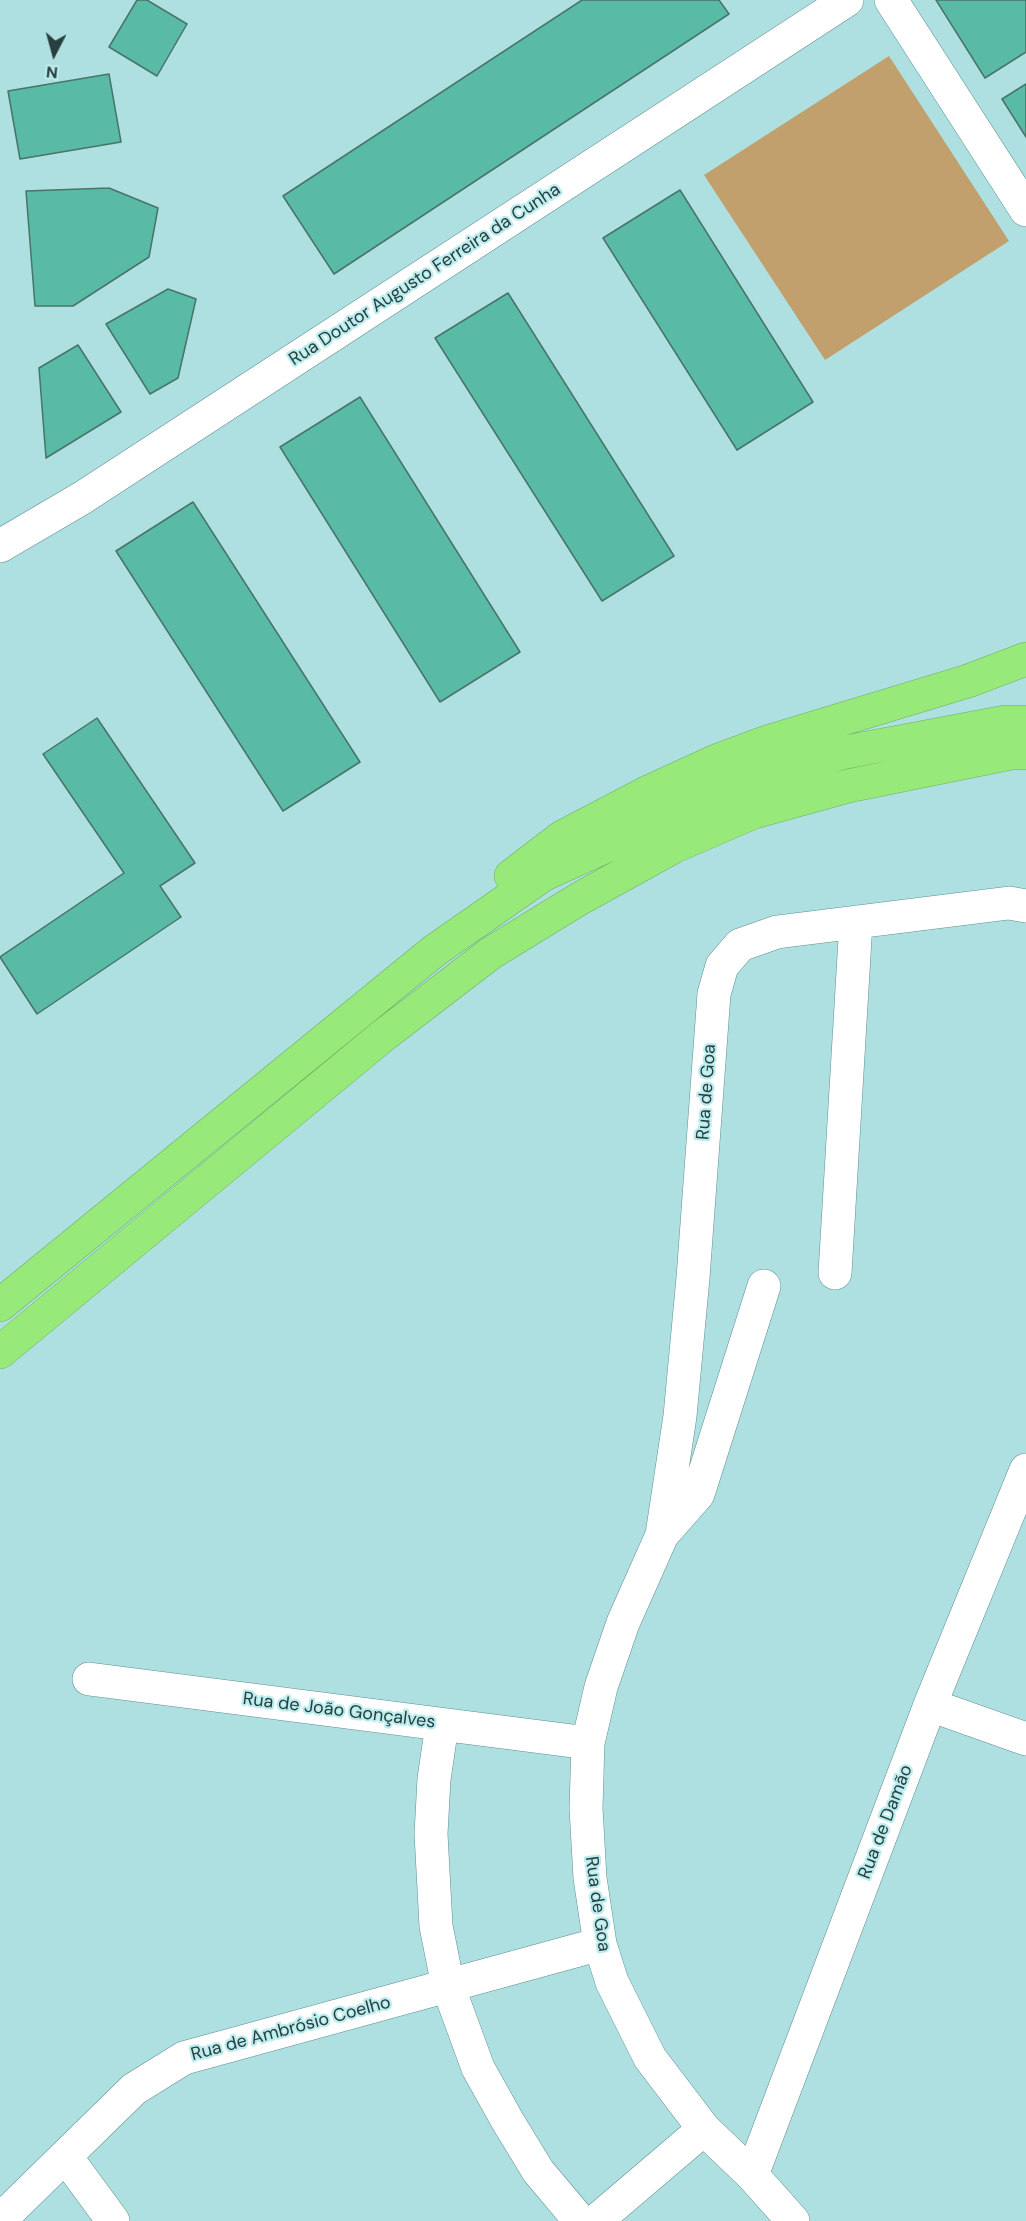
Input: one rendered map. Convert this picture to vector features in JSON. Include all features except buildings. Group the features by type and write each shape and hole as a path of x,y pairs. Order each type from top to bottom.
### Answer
{"highway":[{"path":"434,951 500,885 562,837 601,815 716,761 767,742 968,681 1026,659"},
{"path":"0,1305 434,951 543,875 735,787 841,753 1005,722 1026,722"},
{"path":"0,1352 384,1035 491,953 579,899 673,847 754,812 848,786 1011,753 1026,753"}],"street":[{"name":"Rua Doutor Augusto Ferreira da Cunha","path":"0,546 82,498 847,0"},
{"path":"891,0 1026,210"},
{"name":"Rua de Goa","path":"793,2221 752,2175 704,2128 650,2058 612,1982 600,1944 590,1878 586,1808 588,1743 601,1687 623,1623 662,1535 680,1416 693,1278 714,994 722,966 740,945 777,932 1009,903 1026,906"},
{"path":"835,1273 856,922"},
{"name":"Rua de Goa","path":"662,1535 698,1494 764,1286"},
{"name":"Rua de Damão","path":"752,2175 930,1704 1026,1470"},
{"name":"Rua de João Gonçalves","path":"89,1679 588,1743"},
{"path":"930,1704 1026,1739"},
{"path":"442,1725 434,1779 431,1834 436,1926 448,1986 478,2068 507,2120 538,2170 580,2221"},
{"name":"Rua de Ambrósio Coelho","path":"0,2220 134,2089 184,2058 600,1944"},
{"path":"596,2221 704,2128"},
{"path":"66,2157 114,2221"}],"shaded area":[{"path":"889,56 1009,241 825,360 704,175"}]}
